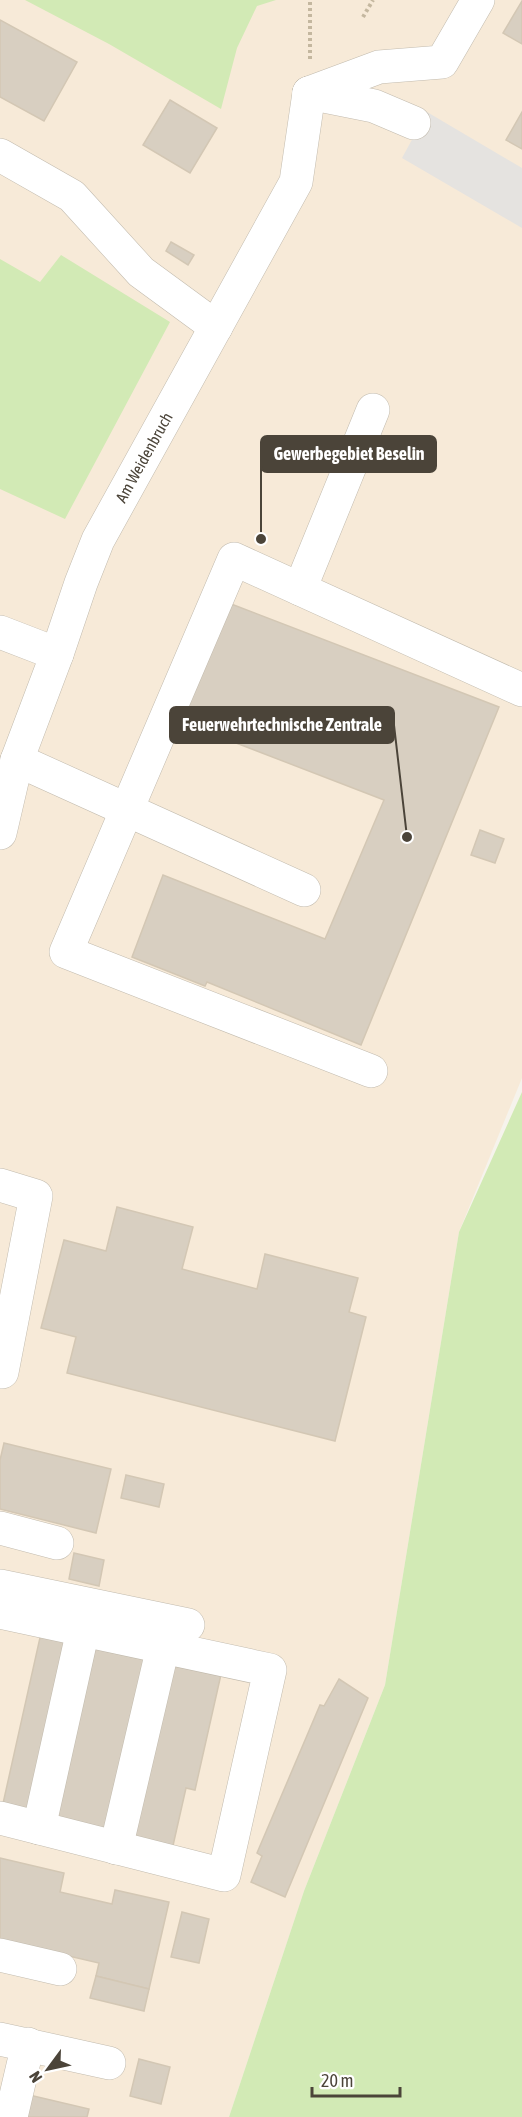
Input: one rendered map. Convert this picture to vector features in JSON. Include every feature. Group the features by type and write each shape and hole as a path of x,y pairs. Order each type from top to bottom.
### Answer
{"street":[{"path":"309,93 379,67 442,62 478,0"},
{"path":"309,93 374,106 414,123"},
{"name":"Am Weidenbruch","path":"0,833 18,760 81,583 99,540 296,182 309,93"},
{"path":"0,155 72,196 141,272 216,327"},
{"path":"300,588 373,410"},
{"path":"371,1071 66,952 234,559 522,690"},
{"path":"0,632 57,654"},
{"path":"18,760 304,890"},
{"path":"0,1185 36,1196 2,1372 0,1372"},
{"path":"0,1528 57,1543"},
{"path":"0,1586 188,1625"},
{"path":"0,1612 270,1670 224,1875 0,1818"},
{"path":"39,1828 83,1630"},
{"path":"116,1848 164,1647"},
{"path":"0,1955 60,1969"},
{"path":"11,2117 14,2042 109,2063"}],"path":[{"path":"309,93 310,0"},
{"path":"363,17 373,0"}],"shaded area":[{"path":"0,0 522,0 522,1078 459,1232 385,1685 304,1891 229,2117 0,2117"},
{"path":"427,112 522,168 522,228 402,158"}],"green space":[{"path":"25,0 276,0 257,6 237,48 221,109 109,44"},
{"path":"61,255 170,322 65,519 0,489 0,259 40,282"},
{"path":"522,1092 522,2117 229,2117 304,1891 385,1685 459,1232"}],"building":[{"path":"522,1 522,44 503,33"},
{"path":"0,20 77,62 44,121 0,97"},
{"path":"170,100 217,128 190,173 143,145"},
{"path":"522,112 522,149 506,140"},
{"path":"171,242 194,255 188,265 166,251"},
{"path":"226,602 499,707 361,1045 207,982 205,986 132,957 163,875 325,939 384,800 179,721"},
{"path":"480,830 504,839 495,863 471,855"},
{"path":"117,1207 193,1227 182,1269 257,1289 265,1254 358,1278 349,1312 366,1317 335,1441 67,1373 76,1337 41,1328 64,1240 106,1251"},
{"path":"4,1443 111,1469 96,1533 0,1509 0,1460"},
{"path":"126,1475 164,1484 159,1507 121,1498"},
{"path":"74,1553 104,1560 99,1586 69,1579"},
{"path":"41,1633 67,1638 25,1823 0,1817"},
{"path":"96,1644 146,1655 105,1840 55,1829"},
{"path":"173,1659 222,1670 195,1790 186,1788 172,1850 132,1841"},
{"path":"339,1679 368,1698 285,1897 251,1882 262,1856 257,1853 320,1705 324,1706"},
{"path":"0,1858 64,1873 60,1892 112,1904 115,1890 169,1902 149,1989 96,1976 99,1963 0,1940"},
{"path":"182,1912 209,1919 199,1963 171,1957"},
{"path":"96,1976 149,1989 144,2011 90,1998"},
{"path":"139,2059 170,2067 161,2104 130,2096"},
{"path":"25,2094 89,2109 87,2117 20,2117"}],"place":[{"name":"Gewerbegebiet Beselin","path":"261,539"},
{"name":"Feuerwehrtechnische Zentrale","path":"407,837"}]}
